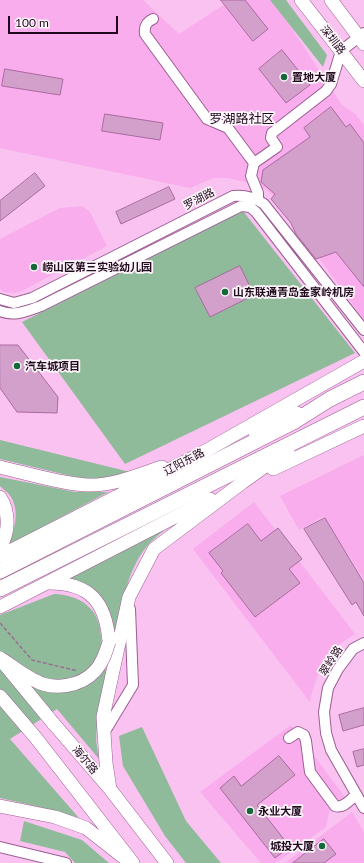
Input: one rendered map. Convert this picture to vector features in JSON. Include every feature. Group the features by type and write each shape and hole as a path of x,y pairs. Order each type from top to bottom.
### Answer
{"highway":[{"name":"辽阳东路","path":"0,571 295,421 330,399 364,382"},
{"path":"0,589 364,407"}],"main road":[{"name":"深圳路","path":"301,0 364,81"},
{"name":"深圳路","path":"331,0 362,38"},
{"name":"辽阳东路","path":"0,556 202,453 364,361"},
{"path":"0,467 73,484 89,485 120,481 202,453 330,399"},
{"path":"0,607 243,482 364,426"},
{"path":"110,789 106,763 103,717 129,597 154,549 243,482 313,433"},
{"path":"0,497 7,516 6,530 0,546"},
{"path":"0,659 34,680 47,686 63,687 82,681 96,670 104,657 109,642 105,618 98,603 90,594 78,587 67,584 47,583"},
{"name":"海尔路","path":"0,659 110,789 167,863"},
{"path":"0,696 36,738 132,863"},
{"path":"0,806 55,816 86,828 132,863"}],"street":[{"path":"153,20 148,21 144,29 145,34 207,119 228,128 254,163"},
{"path":"362,38 341,51 330,84 326,91 272,133 271,138 277,147 254,163 251,176 258,193 258,200 264,204 364,330"},
{"name":"罗湖路","path":"0,299 14,303 32,298 232,196 242,195 258,200"},
{"path":"0,311 21,314 41,306 241,206 245,206 250,207 256,212 364,352"},
{"path":"104,733 133,685 129,597"},
{"name":"翠岭路","path":"364,643 352,649 338,669 328,688 324,712 326,733 331,750 364,808"},
{"path":"290,738 298,732 304,735 310,772 335,806 344,806 356,795"},
{"path":"0,847 66,863"}],"path":[{"path":"0,623 32,660 82,673"}],"shaded area":[{"path":"0,0 143,0 179,34 225,4 222,0 273,0 342,105 355,114 364,125 364,320 274,196 265,189 254,188 254,184 228,178 214,178 190,188 0,148"},
{"name":"崂山区第三实验幼儿园","path":"82,206 90,212 107,246 22,291 15,293 4,292 0,289 0,239 60,208"},
{"path":"364,455 364,580 324,516 299,530 280,496"},
{"path":"254,502 355,634 338,645 328,657 319,672 310,702 193,549"},
{"name":"永业大厦","path":"291,725 345,797 330,808 326,827 276,863 261,863 200,792"},
{"path":"352,812 364,832 364,863 285,863"}],"green space":[{"path":"270,0 286,0 327,55 323,67"},
{"path":"243,211 355,353 125,464 22,322"},
{"path":"0,440 130,472 97,480 71,476 0,459"},
{"path":"0,477 75,492 108,492 9,545 16,515 14,503 10,496 0,486"},
{"path":"172,523 147,546 134,568 125,593 112,645 108,617 63,579"},
{"path":"54,594 73,597 87,605 93,611 100,627 101,648 94,664 108,671 98,713 96,740 99,759 57,709 10,739 79,818 57,811 0,798 0,615"},
{"path":"142,727 186,821 221,863 186,863 165,836 123,766 119,736"},
{"path":"24,821 82,840 109,863 75,863 65,852 20,841"}],"building":[{"path":"221,0 245,0 268,29 253,41"},
{"name":"置地大厦","path":"282,50 310,85 286,103 259,69"},
{"path":"5,69 63,79 60,95 2,86"},
{"path":"331,107 346,127 350,124 364,143 364,287 336,252 316,259 296,234 291,223 271,199 275,194 261,182 263,170 310,137 304,128"},
{"path":"105,114 163,123 160,140 102,131"},
{"path":"35,173 45,186 0,221 0,201"},
{"path":"169,187 175,199 121,224 116,212"},
{"name":"山东联通青岛金家岭机房","path":"240,266 254,295 210,317 195,288"},
{"name":"汽车城项目","path":"0,345 18,345 58,397 57,413 17,412 0,388"},
{"path":"325,518 364,583 364,616 356,602 352,605 304,529"},
{"path":"248,524 261,541 278,528 302,559 289,569 300,583 255,617 221,573 223,571 209,553"},
{"path":"364,708 364,725 343,731 339,715"},
{"path":"364,749 364,765 357,767 353,752"},
{"name":"永业大厦","path":"279,756 295,775 257,805 290,847 275,858 220,788 234,776 241,786"},
{"name":"城投大厦","path":"324,839 336,854 324,863 293,863"}],"place":[{"name":"置地大厦","path":"284,77"},
{"name":"崂山区第三实验幼儿园","path":"34,267"},
{"name":"山东联通青岛金家岭机房","path":"225,292"},
{"name":"汽车城项目","path":"17,366"},
{"name":"永业大厦","path":"250,811"},
{"name":"城投大厦","path":"322,846"}],"district":[{"name":"罗湖路社区","path":"242,119"}]}
